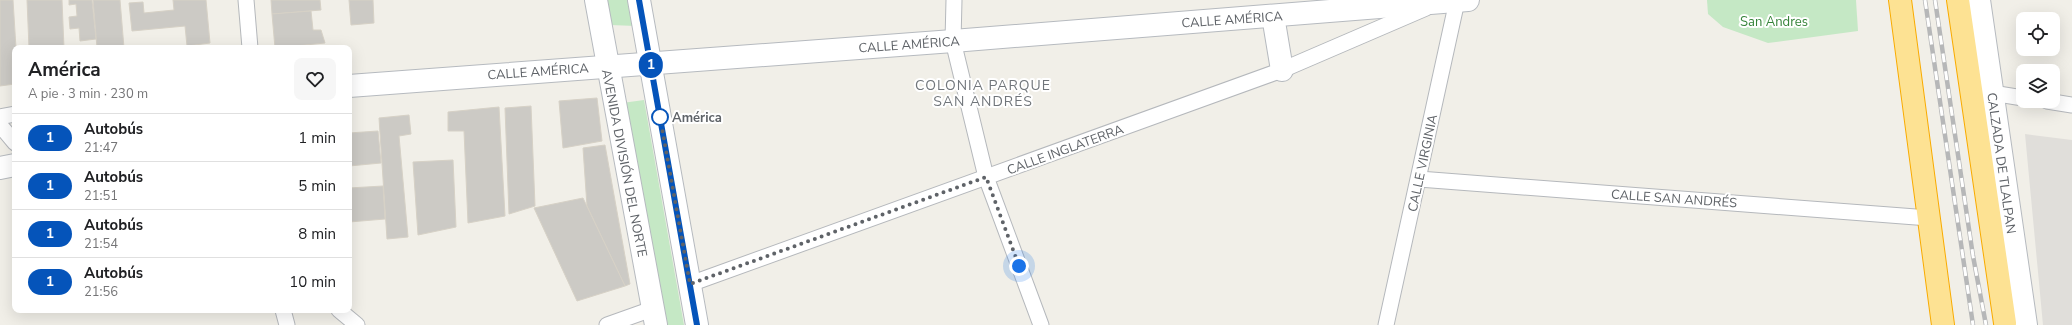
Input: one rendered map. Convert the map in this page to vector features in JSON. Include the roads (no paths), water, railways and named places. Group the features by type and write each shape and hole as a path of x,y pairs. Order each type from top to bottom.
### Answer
{"highway":[{"path":"1900,0 1943,325"},
{"name":"CALZADA DE TLALPAN","path":"1958,0 2016,324"}],"street":[{"path":"246,0 250,45"},
{"name":"AVENIDA DIVISIÓN DEL NORTE","path":"596,0 654,317"},
{"path":"639,0 697,325"},
{"path":"954,0 953,41 986,177 1041,325"},
{"name":"CALZADA DE TLALPAN","path":"1979,0 1992,93 2016,324"},
{"name":"CALLE AMÉRICA","path":"352,86 1454,2"},
{"name":"CALLE INGLATERRA","path":"690,284 1282,70 1454,2"},
{"name":"CALLE VIRGINIA","path":"1386,325 1419,179 1454,2"},
{"path":"1273,16 1282,70"},
{"path":"1992,93 2016,97"},
{"path":"2060,103 2072,105"},
{"path":"0,117 12,115"},
{"path":"0,125 12,139"},
{"path":"0,168 12,166"},
{"name":"CALLE SAN ANDRÉS","path":"1419,179 1929,218"},
{"path":"284,313 287,325"},
{"path":"343,313 357,325"},
{"path":"607,325 654,317"}],"railway":[{"path":"1925,0 1973,325"},
{"path":"1935,0 1973,256 1986,325"}],"place":[{"name":"América","path":"660,117"}],"district":[{"name":"COLONIA PARQUE SAN ANDRÉS","path":"983,94"}],"park label":[{"name":"San Andres","path":"1774,21"}]}
